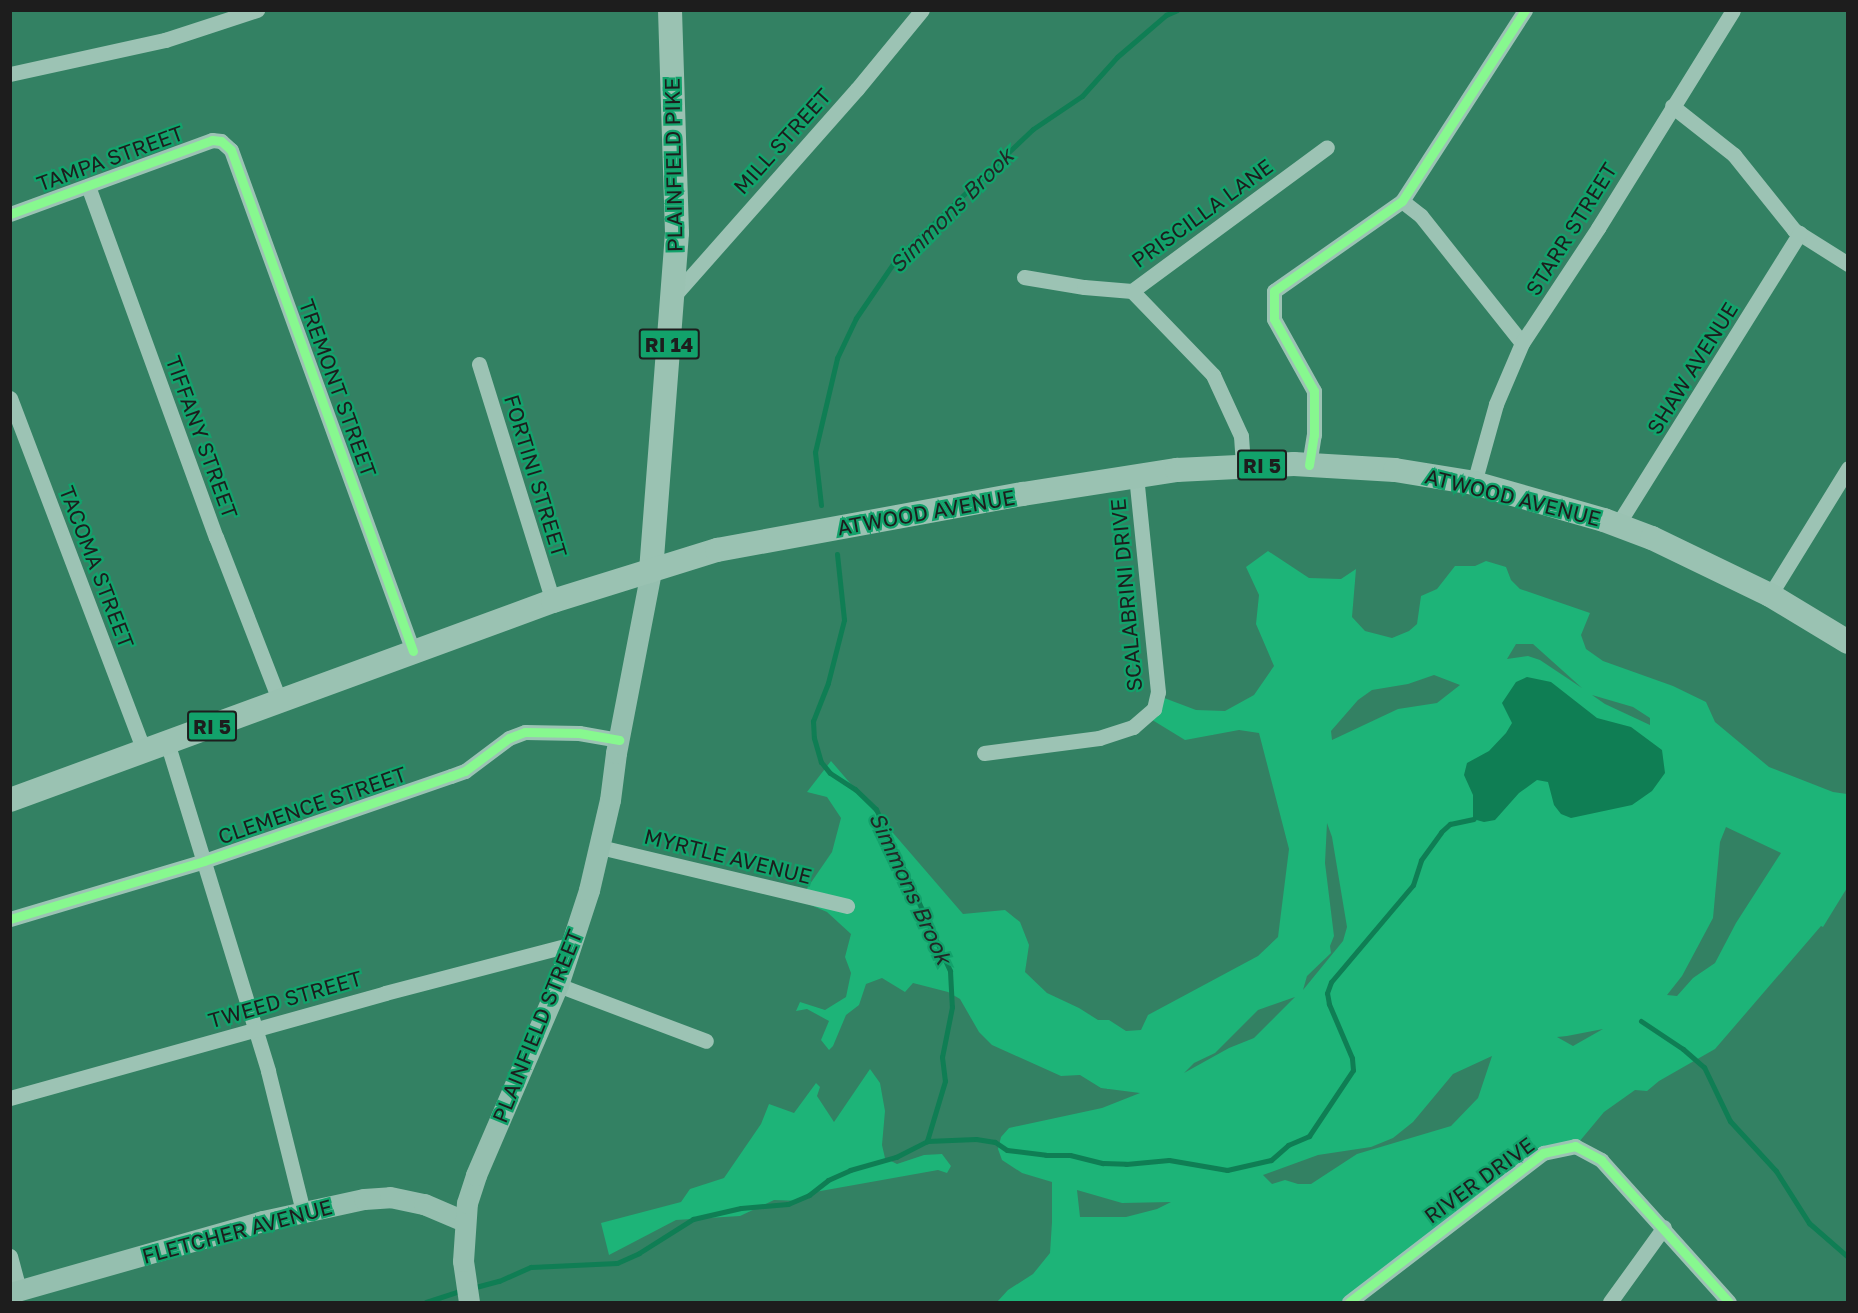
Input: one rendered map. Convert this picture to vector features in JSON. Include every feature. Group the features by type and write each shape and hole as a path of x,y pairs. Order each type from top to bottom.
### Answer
{"main road":[{"name":"PLAINFIELD PIKE","path":"651,571 678,190 669,10"},
{"name":"ATWOOD AVENUE","path":"10,800 553,601 717,550 1023,494 1177,470 1309,465 1395,470 1473,483 1618,524 1679,550 1770,595 1848,642"},
{"name":"PLAINFIELD STREET","path":"468,1297 463,1261 464,1221 476,1175 558,985 573,944 600,847 651,571"},
{"name":"FLETCHER AVENUE","path":"15,1291 303,1211 390,1197 424,1204 464,1221"}],"street":[{"path":"10,74 165,40 257,10"},
{"name":"MILL STREET","path":"672,297 857,89 922,10"},
{"path":"1309,465 1314,435 1314,391 1274,319 1274,291 1402,201 1525,10"},
{"name":"STARR STREET","path":"1473,483 1496,404 1522,343 1598,228 1733,10"},
{"path":"1672,106 1734,154 1794,230 1848,264"},
{"name":"TAMPA STREET","path":"10,214 172,153 212,140 221,141"},
{"name":"TREMONT STREET","path":"221,141 231,150 413,651"},
{"name":"PRISCILLA LANE","path":"1024,277 1084,287 1132,291 1327,147"},
{"name":"TIFFANY STREET","path":"88,186 216,537 280,702"},
{"path":"1402,201 1421,216 1522,343"},
{"name":"SHAW AVENUE","path":"1618,524 1800,233"},
{"path":"1132,291 1213,375 1240,436 1243,466"},
{"name":"FORTINI STREET","path":"479,364 553,601"},
{"name":"TACOMA STREET","path":"10,398 144,751"},
{"path":"1770,595 1848,468"},
{"name":"SCALABRINI DRIVE","path":"984,753 1099,738 1133,727 1154,709 1158,692 1136,477"},
{"name":"CLEMENCE STREET","path":"10,919 204,861 465,771 510,738 525,732 579,733 619,740"},
{"path":"166,742 255,1029 303,1211"},
{"name":"MYRTLE AVENUE","path":"600,847 847,906"},
{"name":"TWEED STREET","path":"10,1098 255,1029 573,944"},
{"path":"558,985 706,1041"},
{"name":"RIVER DRIVE","path":"1348,1302 1543,1153 1562,1147 1575,1146 1601,1160 1664,1227 1729,1302"},
{"path":"1610,1302 1664,1227"},
{"path":"10,1256 15,1291"}],"shaded area":[{"path":"1268,551 1309,578 1341,579 1356,569 1352,617 1365,631 1392,638 1409,631 1417,624 1421,596 1437,589 1455,566 1475,566 1486,561 1506,567 1511,580 1520,589 1590,613 1581,635 1586,649 1603,661 1673,686 1706,702 1715,722 1769,767 1833,792 1847,794 1847,888 1823,927 1821,926 1715,1049 1659,1081 1647,1091 1635,1090 1604,1112 1574,1148 1545,1154 1350,1302 997,1302 1008,1290 1033,1274 1050,1253 1052,1222 1052,1182 1022,1173 1002,1160 998,1149 1001,1137 1009,1128 1102,1108 1140,1093 1101,1088 1080,1075 1061,1076 992,1045 979,1032 960,999 948,992 913,983 905,992 882,978 866,984 859,1005 846,1015 833,1046 829,1050 821,1040 829,1021 807,1009 796,1011 800,1002 825,1010 846,997 851,973 845,957 851,934 827,912 799,900 832,852 841,818 827,797 807,792 831,761 963,914 1005,910 1020,922 1029,945 1025,972 1047,993 1098,1020 1109,1020 1126,1031 1141,1030 1148,1015 1258,956 1278,937 1289,849 1259,733 1239,730 1185,740 1149,718 1159,696 1196,710 1225,711 1254,695 1274,666 1256,624 1259,595 1246,567","holes":["1516,644 1533,644 1582,688 1540,660 1528,656 1507,659","1434,675 1460,685 1437,703 1398,709 1332,740 1331,731 1358,700 1372,690 1408,684","1592,695 1633,707 1650,718 1650,725 1605,704","1327,823 1332,837 1347,927 1343,941 1303,990 1307,976 1331,953 1330,946 1334,936 1325,863","1726,827 1781,853 1736,923 1715,963 1693,978 1677,996 1667,995 1682,976 1713,918 1720,842","1295,997 1254,1038 1229,1048 1184,1073 1194,1063 1215,1053 1258,1010","1603,1029 1573,1046 1557,1037 1567,1036","1492,1056 1478,1098 1451,1126 1357,1154 1311,1184 1298,1184 1285,1180 1272,1184 1263,1175 1318,1155 1371,1147 1393,1138 1413,1122 1453,1074","1077,1190 1122,1203 1171,1202 1157,1209 1126,1217 1080,1217"]},
{"path":"1527,677 1551,682 1597,718 1631,727 1662,750 1665,773 1652,791 1632,805 1571,818 1561,814 1554,805 1548,782 1537,780 1519,793 1495,820 1484,822 1473,819 1473,795 1464,775 1467,763 1489,751 1506,733 1512,723 1502,703 1516,682"},
{"path":"870,1069 880,1083 885,1111 882,1145 885,1158 897,1164 924,1155 942,1154 951,1166 947,1173 938,1170 815,1192 802,1201 774,1200 740,1216 676,1220 609,1255 601,1223 681,1202 690,1189 724,1178 761,1124 769,1104 794,1113 816,1083 820,1087 817,1096 834,1122"}],"waterway":[{"name":"Simmons Brook","path":"821,505 815,452 837,358 856,318 897,258 1033,129 1082,96 1117,57 1166,15 1177,10"},
{"name":"Simmons Brook","path":"837,554 844,620 828,683 813,721 814,738 821,762 830,773 855,789 876,809 950,971 952,1007 942,1057 945,1081 927,1141"},
{"path":"472,1288 499,1281 531,1267 617,1263 639,1253 693,1219 741,1208 788,1204 809,1195 828,1180 850,1170 896,1157 927,1141 976,1139 995,1142 1007,1150 1046,1155 1070,1155 1103,1163 1126,1164 1169,1160 1227,1170 1271,1160 1288,1145 1309,1136 1353,1070 1352,1058 1329,1004 1327,993 1331,982 1413,885 1421,860 1441,832 1450,824 1473,819"},
{"path":"1641,1021 1683,1049 1704,1067 1730,1121 1776,1171 1809,1223 1848,1257"},
{"path":"426,1302 463,1290"}],"cycle path":[{"path":"1309,465 1314,435 1314,391 1274,319 1274,291 1402,201 1525,10"},
{"path":"10,214 212,140 221,141 231,150 413,651"},
{"path":"10,919 204,861 465,771 509,738 525,732 579,733 619,740"},
{"path":"1349,1302 1543,1153 1575,1146 1601,1160 1729,1302"}]}
